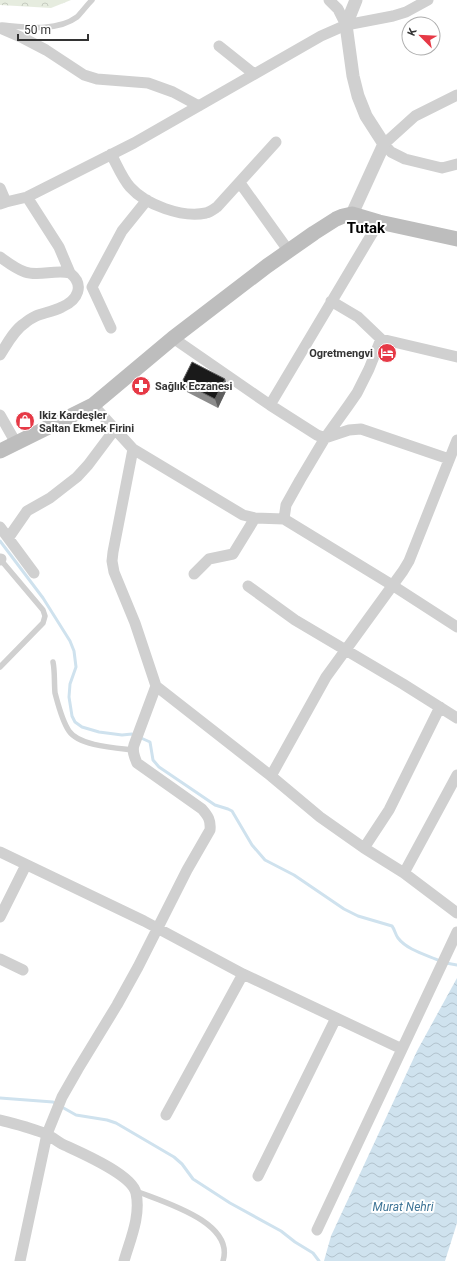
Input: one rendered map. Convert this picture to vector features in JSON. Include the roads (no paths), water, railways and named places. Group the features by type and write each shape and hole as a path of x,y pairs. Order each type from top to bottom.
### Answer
{"main road":[{"path":"0,452 93,405 173,338 288,250 336,218 352,214 379,222 457,239"}],"street":[{"path":"329,0 338,9 346,25 353,76 358,96 366,116 384,144 391,152 405,160 442,168 457,164"},
{"path":"346,25 356,0"},
{"path":"0,188 3,203 27,197 134,143 321,36 346,25 406,12 428,0"},
{"path":"0,27 46,50 84,76 97,79 148,83 172,92 199,106"},
{"path":"219,46 254,74"},
{"path":"352,214 384,144 415,116 457,94"},
{"path":"111,154 129,185 138,195 168,210 191,214 208,212 218,207 276,142"},
{"path":"240,183 288,250"},
{"path":"0,355 23,324 34,316 62,307 72,301 79,288 78,282 70,273 59,247 27,197"},
{"path":"92,287 122,231 147,200"},
{"path":"270,405 331,300 379,222"},
{"path":"0,257 25,273 52,271 70,273"},
{"path":"79,288 92,287"},
{"path":"92,287 111,328"},
{"path":"331,300 361,320 381,339 457,357"},
{"path":"173,338 308,431 325,438 349,430 361,429"},
{"path":"284,519 286,505 325,438 344,412 369,369 381,339"},
{"path":"93,405 133,450 244,515 255,518 284,519 392,585 457,627"},
{"path":"344,412 347,418 361,429 449,459"},
{"path":"0,415 16,443"},
{"path":"9,537 27,511 50,498 77,477 115,429"},
{"path":"271,776 326,677 409,561 457,440"},
{"path":"133,450 112,552 112,561 114,572 135,623 156,686 271,776 320,817 364,848 404,873 457,913"},
{"path":"194,574 209,559 230,556 233,554 255,518"},
{"path":"0,527 9,537 34,573"},
{"path":"248,586 287,615 457,718"},
{"path":"20,1261 47,1134 62,1097 117,1005 187,870 210,830 211,822 202,809 137,762 133,747 156,686"},
{"path":"364,848 389,810 440,707"},
{"path":"404,873 457,775"},
{"path":"0,852 158,928 243,974 402,1049"},
{"path":"0,917 26,865"},
{"path":"317,1230 457,932"},
{"path":"0,960 23,970"},
{"path":"166,1114 243,974"},
{"path":"258,1176 336,1018"},
{"path":"0,1120 47,1134 60,1143 104,1164 127,1179 136,1191 138,1215 124,1261"}],"lane":[{"path":"0,27 30,27 62,24 77,16 92,0"},
{"path":"0,559 44,610 45,616 43,623 0,667"},
{"path":"54,662 56,694 62,716 71,734 79,739 98,745 133,747"},
{"path":"136,1191 173,1206 211,1226 219,1235 224,1244 225,1252 223,1261"}],"water":[{"name":"Murat Nehri","path":"457,978 457,1223 445,1261 324,1261 331,1236 417,1051"}],"waterway":[{"path":"0,541 43,598 70,641 74,651 76,667 70,684 69,697 72,716 75,722 82,727 99,732 122,735 132,734 150,742 153,760 159,767 215,805 232,811 252,845 265,860 294,875 344,909 358,916 392,926 398,938 407,946 440,961"},
{"path":"446,963 457,965"},
{"path":"0,1098 53,1102 76,1115 116,1123 174,1157 182,1164 193,1179 230,1203 281,1231 313,1253 319,1261"}],"place":[{"name":"Ogretmengvi","path":"387,353"},
{"name":"Sağlık Eczanesi","path":"141,386"},
{"name":"Ikiz Kardeşler Saltan Ekmek Firini","path":"25,421"}],"district":[{"name":"Tutak","path":"366,228"}]}
